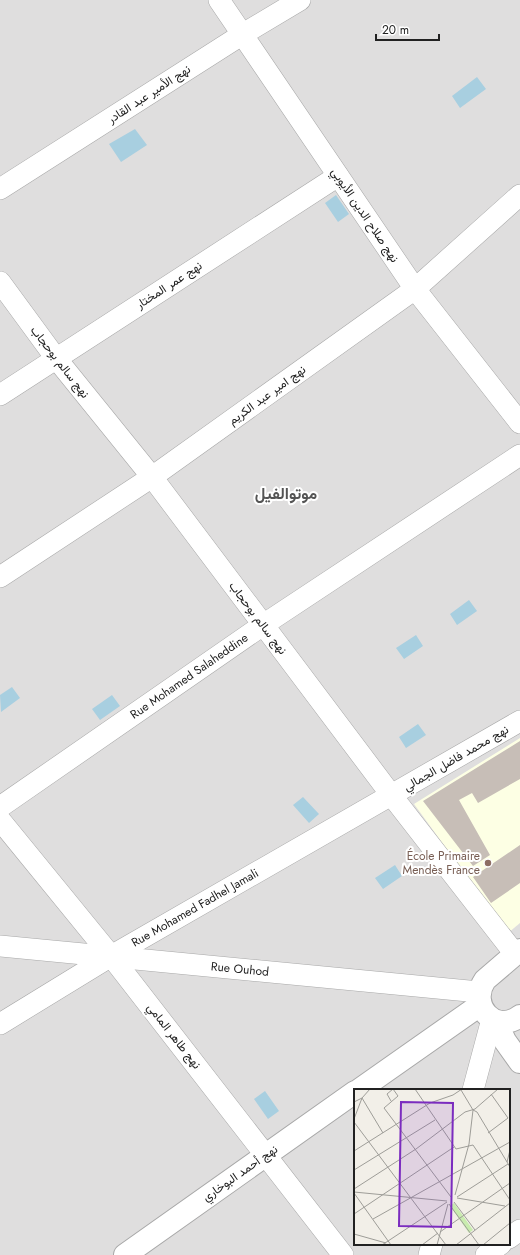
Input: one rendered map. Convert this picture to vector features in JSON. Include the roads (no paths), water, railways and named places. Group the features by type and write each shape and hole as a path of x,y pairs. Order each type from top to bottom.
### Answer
{"street":[{"name":"نهج صلاح الدين الأيوبي","path":"219,0 415,289 520,423"},
{"name":"نهج الأمير عبد القادر","path":"0,189 243,34 300,0"},
{"name":"نهج عمر المختار","path":"0,395 56,357 338,176"},
{"name":"نهج امير عبد الكريم","path":"0,577 152,477 415,289 520,195"},
{"name":"نهج سالم بوحجاب","path":"0,282 56,357 152,477 392,796 518,952"},
{"name":"Rue Mohamed Salaheddine","path":"0,807 263,626 520,455"},
{"name":"نهج محمد فاضل الجمالي","path":"392,796 520,720"},
{"name":"Rue Mohamed Fadhel Jamali","path":"0,1024 111,956 392,796"},
{"name":"نهج طاهر المامي","path":"0,820 111,956 267,1154 344,1255"},
{"name":"Rue Ouhod","path":"0,946 111,956 487,1009"},
{"path":"473,1089 487,1009 485,980 518,952"},
{"path":"487,1009 510,1021 520,1016"},
{"path":"487,1009 505,1041 520,1062"},
{"path":"361,1089 487,1009"},
{"name":"نهج أحمد البوخاري","path":"125,1255 354,1093"},
{"path":"510,1237 520,1230"},
{"path":"429,1255 432,1245"},
{"path":"486,1255 500,1245"}],"water":[{"path":"477,77 486,89 460,108 452,96"},
{"path":"135,129 147,145 121,162 109,144"},
{"path":"336,195 349,214 338,222 325,203"},
{"path":"469,600 477,611 457,625 450,614"},
{"path":"416,635 423,646 404,659 396,648"},
{"path":"12,687 20,698 1,712 0,695"},
{"path":"112,695 120,706 100,720 92,709"},
{"path":"418,724 426,735 406,748 399,737"},
{"path":"303,797 319,814 309,823 293,805"},
{"path":"395,865 402,876 383,889 375,878"},
{"path":"265,1091 279,1111 268,1119 254,1099"}],"place":[{"name":"École Primaire Mendès France","path":"488,863"}],"district":[{"name":"موتوالفيل","path":"286,493"}]}
